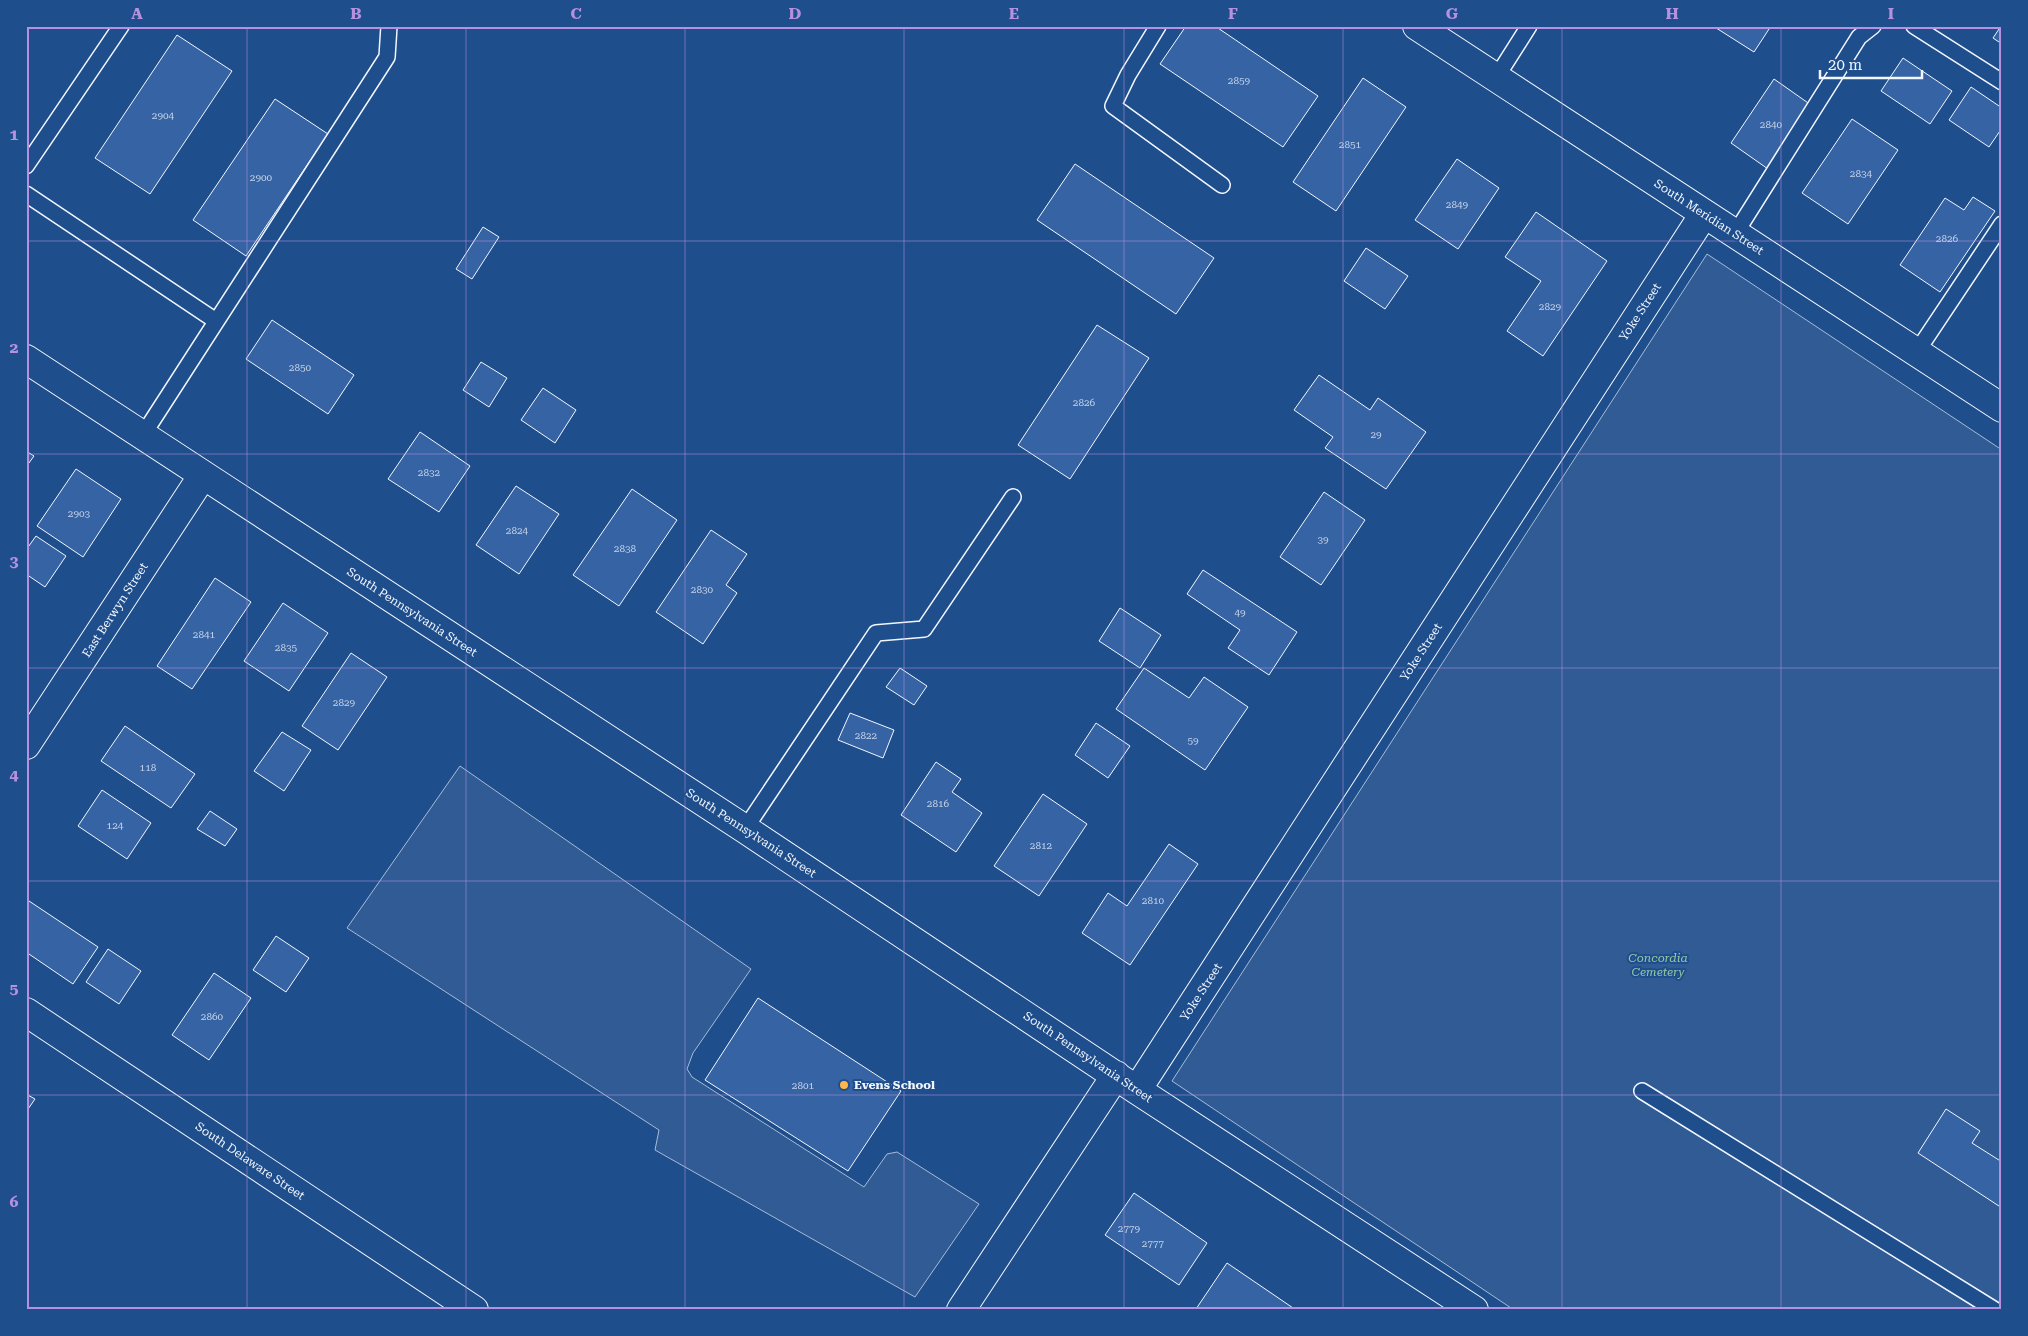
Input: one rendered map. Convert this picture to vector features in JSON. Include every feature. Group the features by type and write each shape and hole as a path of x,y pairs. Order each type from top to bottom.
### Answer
{"street":[{"name":"South Meridian Street","path":"1424,28 1496,78 2002,408"},
{"name":"Yoke Street","path":"961,1310 1127,1082 1704,214"},
{"name":"South Pennsylvania Street","path":"26,359 745,829 1474,1310"},
{"name":"East Berwyn Street","path":"26,745 203,475"},
{"name":"South Delaware Street","path":"26,1012 474,1310"}],"lane":[{"path":"26,166 122,26"},
{"path":"143,436 387,58 389,26"},
{"path":"1158,26 1128,75 1113,106 1222,185"},
{"path":"1496,78 1529,26"},
{"path":"1735,234 1859,37 1873,26"},
{"path":"1914,26 2002,82"},
{"path":"26,194 216,321"},
{"path":"1916,353 2002,224"},
{"path":"745,829 876,633 924,629 1013,497"},
{"path":"1642,1091 1995,1310 2002,1309"}],"shaded area":[{"name":"Concordia Cemetery","path":"1707,254 2002,450 2002,1310 1514,1310 1172,1081"},
{"path":"460,766 751,969 693,1053 687,1069 692,1077 864,1187 887,1154 897,1152 979,1204 915,1297 655,1150 659,1130 347,928"}],"building":[{"path":"1186,26 1215,26 1318,96 1283,147 1160,64"},
{"path":"1713,26 1771,26 1754,52"},
{"path":"2002,26 2002,44 1993,38"},
{"path":"177,35 232,71 150,194 95,158"},
{"path":"1903,58 1952,91 1930,124 1881,91"},
{"path":"1363,78 1406,107 1336,211 1293,182"},
{"path":"1774,79 1811,105 1768,169 1731,143"},
{"path":"1971,87 2002,108 2002,128 1989,147 1949,120"},
{"path":"275,99 328,134 246,256 193,220"},
{"path":"1852,119 1898,150 1848,224 1802,193"},
{"path":"1457,159 1499,188 1458,249 1415,220"},
{"path":"1075,164 1214,258 1176,314 1037,220"},
{"path":"1973,197 1995,211 1940,292 1900,265 1945,198 1964,210"},
{"path":"1536,212 1607,261 1543,356 1507,331 1541,281 1505,257"},
{"path":"483,227 499,237 472,279 456,269"},
{"path":"1366,248 1408,276 1385,309 1344,281"},
{"path":"272,320 354,375 328,414 246,359"},
{"path":"1097,325 1149,358 1070,479 1018,445"},
{"path":"481,362 507,378 489,407 463,390"},
{"path":"1319,375 1370,410 1378,398 1426,432 1386,489 1325,448 1333,437 1294,410"},
{"path":"543,388 576,410 555,443 521,420"},
{"path":"420,432 470,466 439,512 388,479"},
{"path":"26,451 34,456 26,467"},
{"path":"76,469 121,499 83,557 37,526"},
{"path":"516,486 559,514 519,574 476,545"},
{"path":"632,489 677,520 619,606 573,575"},
{"path":"1324,492 1365,520 1321,585 1280,557"},
{"path":"711,530 747,554 726,585 737,593 703,644 656,612"},
{"path":"36,536 66,556 45,587 26,574 26,550"},
{"path":"1203,570 1297,632 1269,675 1228,648 1240,630 1187,594"},
{"path":"215,578 251,602 192,689 157,666"},
{"path":"283,603 328,633 289,691 244,661"},
{"path":"1120,608 1161,635 1140,668 1099,641"},
{"path":"351,653 387,677 338,750 302,726"},
{"path":"900,668 927,686 914,705 886,687"},
{"path":"1144,668 1189,698 1204,677 1248,707 1205,770 1116,709"},
{"path":"850,713 894,730 883,758 838,740"},
{"path":"1096,723 1130,746 1108,778 1075,755"},
{"path":"125,726 195,774 171,808 101,761"},
{"path":"282,732 311,750 284,791 254,771"},
{"path":"936,762 961,779 952,792 982,813 956,852 901,815"},
{"path":"102,790 151,823 127,859 78,826"},
{"path":"1043,794 1087,824 1039,896 994,866"},
{"path":"210,811 237,829 225,846 197,829"},
{"path":"1169,844 1198,864 1130,965 1082,933 1108,893 1127,906"},
{"path":"26,899 98,947 73,984 26,952"},
{"path":"276,936 309,958 286,992 253,970"},
{"path":"108,949 141,971 119,1004 86,982"},
{"path":"214,973 251,998 209,1060 172,1035"},
{"path":"758,998 901,1091 848,1171 705,1080"},
{"path":"26,1094 35,1099 26,1112"},
{"path":"1946,1109 1980,1131 1972,1143 2002,1162 2002,1208 1918,1153"},
{"path":"1134,1193 1207,1243 1179,1285 1105,1235"},
{"path":"1227,1263 1296,1310 1196,1309"}],"place":[{"name":"Evens School","path":"844,1085"}]}
